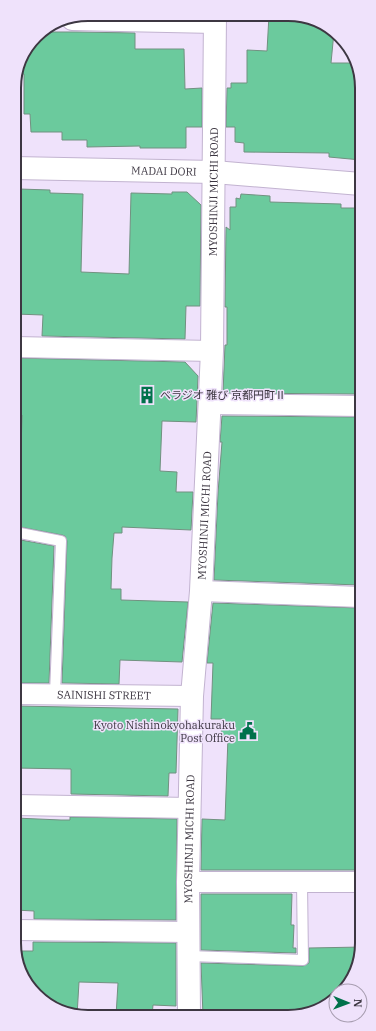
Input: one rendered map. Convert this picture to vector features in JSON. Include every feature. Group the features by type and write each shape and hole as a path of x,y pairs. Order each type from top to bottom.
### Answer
{"main road":[{"name":"MYOSHINJI MICHI ROAD","path":"189,1010 188,882 192,696 201,591 212,350 215,21"},
{"name":"MADAI DORI","path":"21,168 214,172 355,184"}],"street":[{"path":"21,347 212,350"},
{"path":"210,404 355,406"},
{"path":"201,591 355,597"},
{"name":"SAINISHI STREET","path":"21,694 192,696"},
{"path":"21,805 190,808"},
{"path":"188,882 355,882"},
{"path":"21,930 188,932"}],"lane":[{"path":"21,533 61,541 55,694"},
{"path":"188,956 303,960 302,882"}],"building":[{"path":"269,21 301,22 322,30 333,39 331,63 350,63 354,75 355,159 329,157 329,153 244,152 244,143 235,142 235,127 226,127 227,88 231,88 231,83 247,83 247,50 267,51"},
{"path":"52,32 135,33 135,49 184,49 185,89 202,88 202,127 186,127 186,148 140,148 140,146 87,147 87,140 62,140 62,132 31,132 30,114 24,114 24,74 22,74 23,71 28,58 35,47"},
{"path":"21,189 50,190 50,193 83,194 81,272 129,274 131,193 172,194 172,192 187,192 201,205 200,306 186,306 185,339 42,336 43,315 21,314"},
{"path":"241,194 270,196 270,202 341,204 341,208 355,208 355,394 223,393 225,345 227,345 227,307 225,307 226,227 230,230 230,207 236,207 236,198 240,199"},
{"path":"21,358 185,362 198,376 196,422 162,421 160,471 177,472 176,492 193,492 191,530 122,527 122,533 114,533 112,558 111,589 121,589 121,600 188,602 182,662 120,660 119,684 62,683 67,541 65,536 62,535 21,527"},
{"path":"222,416 355,417 355,585 214,580 222,442 220,442"},
{"path":"21,540 54,546 49,683 21,683"},
{"path":"213,603 355,608 355,870 201,870 202,819 225,820 228,737 221,737 222,719 211,719 213,663 207,663"},
{"path":"21,706 178,709 176,773 169,773 168,796 71,794 71,769 21,768"},
{"path":"70,817 177,819 176,920 34,919 34,911 21,910 21,818 70,820"},
{"path":"201,894 292,894 291,925 294,925 293,948 296,948 296,953 201,950"},
{"path":"33,942 176,943 176,1006 153,1005 153,1010 116,1010 118,983 79,982 77,1009 58,1003 41,990 30,977 22,956 22,951 33,951"},
{"path":"355,947 350,969 344,980 341,983 328,983 328,996 314,1005 301,1009 288,1010 203,1010 201,963 303,966 309,963 309,948"}],"place":[{"name":"べラジオ 雅び 京都円町Ⅱ","path":"147,395"},
{"name":"Kyoto Nishinokyohakuraku Post Office","path":"248,731"}]}
